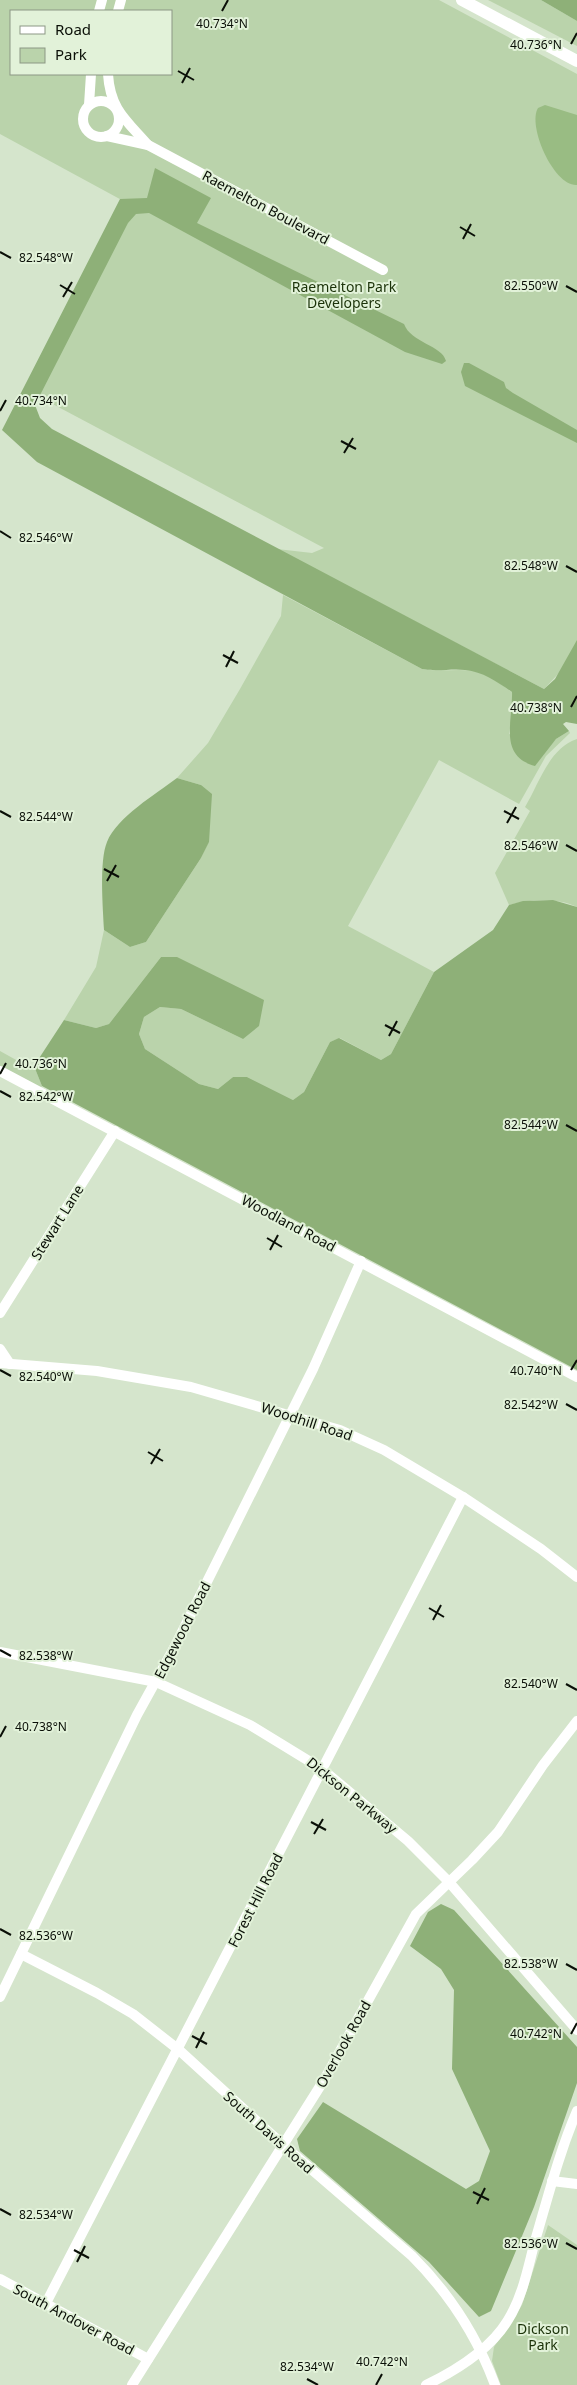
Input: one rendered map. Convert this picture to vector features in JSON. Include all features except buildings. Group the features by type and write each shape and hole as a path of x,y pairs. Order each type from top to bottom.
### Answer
{"main road":[{"path":"462,0 577,61"}],"street":[{"path":"91,75 89,106 83,119 85,128 92,135 107,136 116,129 119,118 108,75"},
{"path":"89,106 100,101 109,102 115,108"},
{"name":"Raemelton Boulevard","path":"115,108 148,145"},
{"name":"Raemelton Boulevard","path":"107,136 148,145 383,270"},
{"name":"Woodland Road","path":"0,1071 577,1377"},
{"name":"Stewart Lane","path":"0,1313 115,1131"},
{"name":"Edgewood Road","path":"0,1997 137,1715 174,1648 313,1369 361,1261"},
{"path":"0,1349 5,1363"},
{"name":"Woodhill Road","path":"5,1363 97,1371 170,1383 289,1414 340,1430 372,1444 463,1497 541,1549 577,1577"},
{"name":"Forest Hill Road","path":"46,2303 179,2050 463,1497"},
{"name":"Dickson Parkway","path":"0,1652 156,1682 250,1725 322,1769 401,1834 449,1882 577,2030"},
{"name":"Overlook Road","path":"132,2385 328,2072 416,1914 498,1832 543,1765 577,1721"},
{"name":"South Davis Road","path":"21,1954 118,2004 179,2050 282,2144 428,2272 458,2311 481,2351 495,2385"},
{"path":"426,2385 459,2367 481,2351 508,2319 519,2296 552,2181 577,2111"},
{"path":"552,2181 577,2184"},
{"name":"South Andover Road","path":"0,2279 148,2359"}],"green space":[{"name":"Raemelton Park Developers","path":"0,0 439,0 577,74 577,682 559,673 544,689 277,549 312,553 324,548 30,392 129,204 0,134"},
{"path":"488,0 541,0 577,21 577,46"},
{"path":"283,595 422,669 470,670 492,678 512,692 513,710 509,734 548,748 556,739 569,731 570,733 546,756 519,804 439,760 348,926 434,972 391,1054 381,1060 340,1038 330,1042 304,1092 293,1100 247,1077 233,1077 218,1089 199,1084 145,1049 139,1034 144,1017 160,1007 181,1009 243,1039 161,957 109,1024 96,1028 64,1020 96,967 104,930 130,947 146,942 201,858 209,841 201,785 177,778 208,743 240,689 281,616"},
{"path":"577,739 577,907 552,900 526,901 509,905 495,873 530,811 525,807 552,758 559,750"},
{"path":"0,1051 27,1066 34,1066 42,1086 41,1088 0,1066"},
{"name":"Dickson Park","path":"548,2225 577,2245 577,2385 501,2385 492,2361 494,2347 522,2305"}],"shaded area":[{"path":"541,0 577,0 577,21"},
{"path":"545,105 577,115 577,185 568,183 560,176 552,166 539,141 536,117 538,108"},
{"path":"155,168 211,198 197,223 404,324 413,336 439,351 446,361 442,364 405,352 149,213 136,214 128,223 35,405 40,418 52,429 544,689 555,679 577,640 577,724 566,722 563,724 569,731 556,739 535,766 523,761 516,754 512,746 510,726 512,692 496,681 472,671 422,669 37,462 2,430 120,199 147,198"},
{"path":"464,363 469,363 504,382 506,388 513,393 577,430 577,443 465,386 461,372"},
{"path":"177,778 201,785 212,794 209,842 201,858 146,942 130,947 104,930 102,885 103,861 107,842 119,824 128,815"},
{"path":"553,900 577,907 577,1370 42,1086 34,1066 64,1020 96,1028 109,1024 161,957 177,957 264,1000 259,1026 243,1039 181,1009 160,1007 144,1017 139,1034 145,1049 199,1084 218,1089 233,1077 247,1077 293,1100 304,1092 330,1042 339,1038 381,1060 391,1054 434,972 493,930 509,905 523,901"},
{"path":"441,1904 454,1910 577,2047 577,2083 534,2207 491,2311 479,2317 429,2262 300,2151 297,2139 323,2102 466,2189 479,2181 490,2151 452,2069 454,1990 441,1969 410,1946 428,1912"}]}
